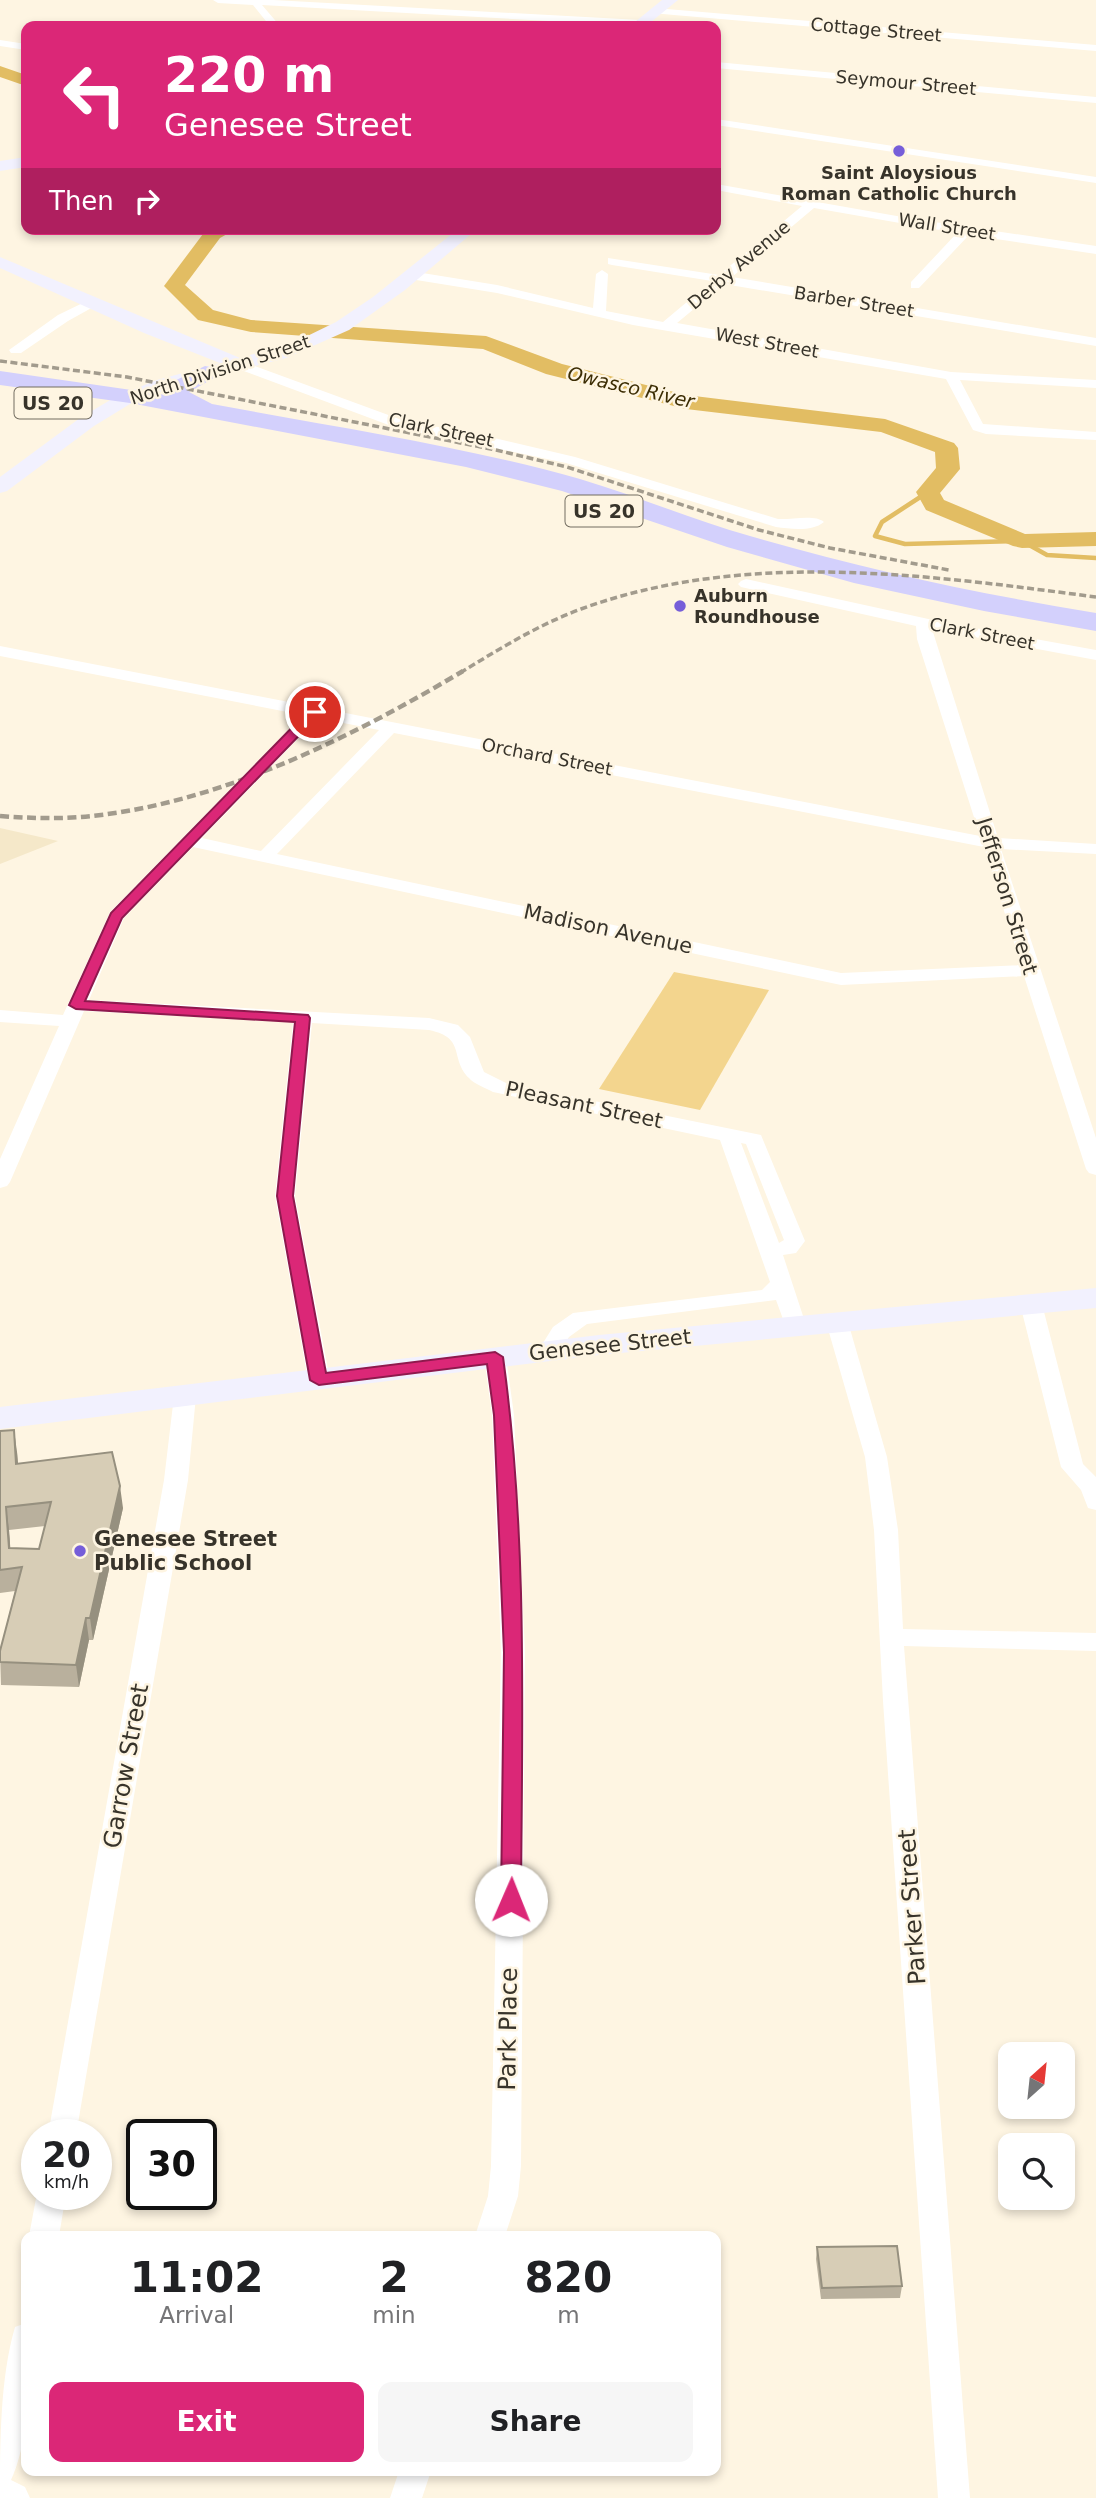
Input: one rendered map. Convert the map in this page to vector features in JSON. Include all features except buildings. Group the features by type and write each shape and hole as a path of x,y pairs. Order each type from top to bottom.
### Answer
{"highway":[{"path":"205,373 177,387 175,394 186,402 218,413"},
{"name":"US 20","path":"0,379 130,397 393,444 514,470 613,498 737,541 851,574 984,603 1096,622"},
{"name":"US 20","path":"0,394 399,462 502,483 617,515 741,557 863,592 975,618 1096,639"}],"street":[{"path":"218,0 573,21"},
{"path":"644,21 671,0"},
{"path":"259,2 257,6 270,21"},
{"name":"Cottage Street","path":"655,11 1096,48"},
{"path":"0,43 21,46"},
{"name":"Seymour Street","path":"721,65 1096,100"},
{"path":"721,123 1096,180"},
{"path":"0,166 21,163"},
{"name":"Wall Street","path":"721,188 966,231 1096,250"},
{"name":"Derby Avenue","path":"666,326 812,204"},
{"path":"915,285 966,231"},
{"name":"North Division Street","path":"0,487 130,397 205,373 285,352 330,333 363,312 461,235"},
{"name":"Barber Street","path":"612,261 1096,342"},
{"name":"Clark Street","path":"0,262 237,364 399,424 570,460 776,523 793,525 817,522"},
{"path":"599,314 602,274"},
{"name":"West Street","path":"410,275 497,289 599,314 951,376 1096,384"},
{"path":"16,350 62,318 91,303"},
{"path":"951,376 978,427 986,430 1096,436"},
{"name":"Clark Street","path":"746,584 922,623 1096,655"},
{"name":"Jefferson Street","path":"922,623 989,843 1096,1169"},
{"name":"Orchard Street","path":"0,651 989,843 1096,849"},
{"path":"0,1182 116,916 315,712"},
{"path":"267,856 392,726"},
{"name":"Madison Avenue","path":"190,841 841,979 1030,970"},
{"name":"Pleasant Street","path":"0,1016 73,1013 303,1018 439,1025 451,1029 460,1037 476,1076 491,1085 545,1099 728,1135 795,1325"},
{"path":"303,1018 285,1196 319,1380"},
{"path":"549,1351 561,1332 581,1318 767,1296 777,1290 781,1282"},
{"name":"Genesee Street","path":"0,1418 549,1351 795,1325 1096,1298"},
{"path":"1031,1304 1072,1467 1092,1487 1096,1502"},
{"name":"Parker Street","path":"837,1322 876,1457 883,1495 954,2498"},
{"name":"Park Place","path":"492,2231 503,2196 506,2166 514,1714 503,1415 495,1357"},
{"name":"Garrow Street","path":"65,2119 176,1480 185,1396"},
{"path":"891,1637 1096,1642"},
{"path":"45,2231 48,2210"},
{"path":"0,2470 21,2363"},
{"path":"406,2498 413,2476"},
{"path":"0,2491 14,2498"}],"shaded area":[{"path":"0,828 58,841 0,864"},
{"path":"674,972 769,990 700,1110 599,1089"}],"waterway":[{"name":"Owasco River","path":"0,71 21,79"},
{"name":"Owasco River","path":"212,235 174,286 206,315 251,326 486,343 554,369 686,402 885,426 946,448 948,469 928,492 935,505 1022,541 1096,539"},
{"path":"928,492 882,522 875,536 905,544 1022,541 1047,555 1096,558"}],"railway":[{"path":"0,361 127,377 496,450 567,467 759,530 830,548 949,570"},
{"path":"460,673 504,646 565,615 643,590 707,579 772,573 902,575 1096,597"},
{"path":"0,816 70,818 130,811 230,784 327,744 463,671"}],"place":[{"name":"Saint Aloysious Roman Catholic Church","path":"899,151"},
{"name":"Auburn Roundhouse","path":"680,606"},
{"name":"Genesee Street Public School","path":"80,1551"}],"route":[{"path":"315,712 116,916 76,1005 303,1018 285,1196 319,1380 495,1357 503,1415 513,1652 511,1900"}]}
